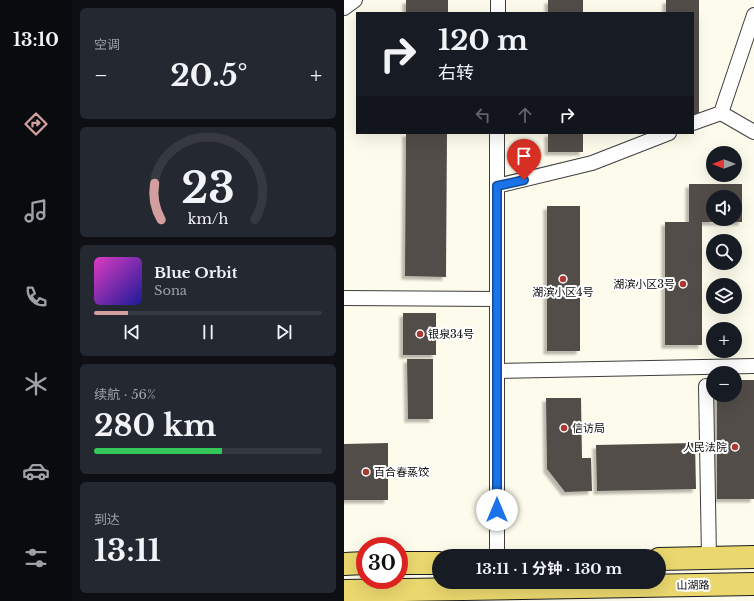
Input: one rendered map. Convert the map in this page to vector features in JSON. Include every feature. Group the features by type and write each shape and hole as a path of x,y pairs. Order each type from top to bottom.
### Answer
{"main road":[{"path":"666,559 754,557"},
{"path":"408,563 432,562"},
{"path":"344,564 356,563"},
{"name":"山湖路","path":"344,591 754,584"}],"street":[{"path":"344,8 356,0"},
{"path":"498,0 498,12"},
{"path":"694,124 721,113 754,15"},
{"path":"721,113 754,132"},
{"path":"497,134 497,549"},
{"path":"497,186 592,163 666,134"},
{"path":"344,298 497,299"},
{"path":"497,371 754,366"},
{"path":"706,402 709,558"}],"building":[{"path":"406,0 448,0 448,12 406,12"},
{"path":"548,0 583,0 583,12 548,12"},
{"path":"666,0 699,0 699,119 694,119 694,12 666,12"},
{"path":"406,134 447,134 446,277 405,276"},
{"path":"548,134 583,134 583,152 548,152"},
{"name":"湖滨小区3号","path":"689,184 742,184 742,190 706,190 706,222 702,222 702,345 665,345 665,222 689,222"},
{"name":"湖滨小区4号","path":"547,206 580,206 580,351 547,351"},
{"name":"银泉34号","path":"403,313 436,313 436,355 403,355"},
{"path":"407,359 433,359 433,419 408,419"},
{"name":"人民法院","path":"742,380 754,380 754,499 717,499 717,402 742,402"},
{"name":"信访局","path":"546,398 581,398 582,458 591,458 592,491 565,492 547,469"},
{"name":"百合春蒸饺","path":"388,443 388,500 344,500 344,444"},
{"path":"695,443 696,489 597,491 596,445"}],"place":[{"name":"湖滨小区4号","path":"563,279"},
{"name":"湖滨小区3号","path":"683,284"},
{"name":"银泉34号","path":"420,334"},
{"name":"信访局","path":"564,428"},
{"name":"人民法院","path":"735,447"},
{"name":"百合春蒸饺","path":"366,472"}],"route":[{"path":"497,510 497,186 524,180"}]}
